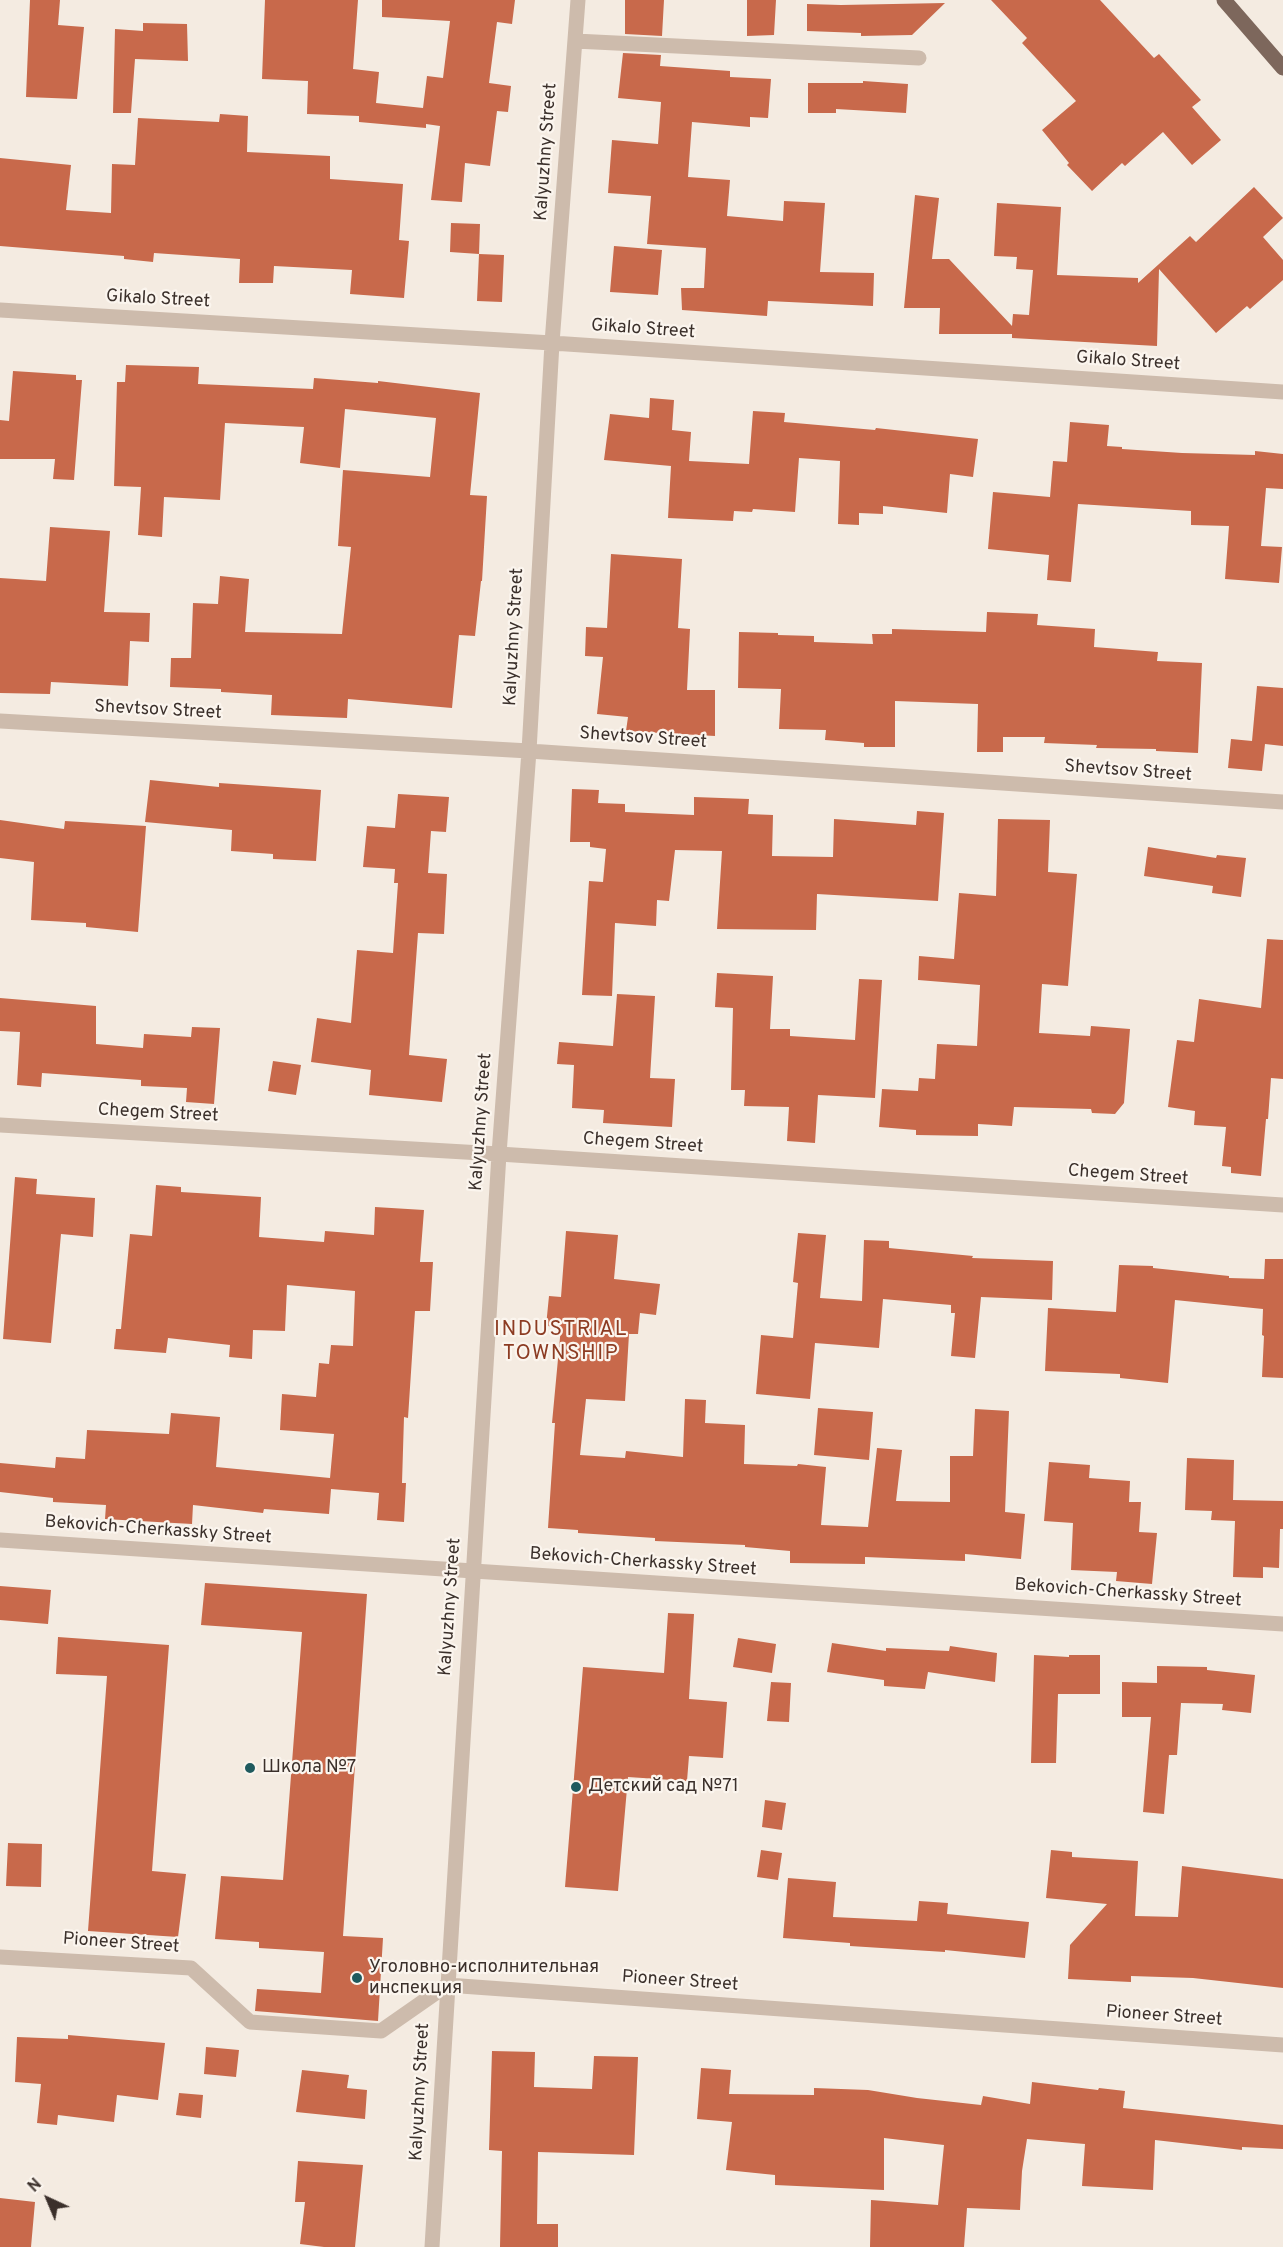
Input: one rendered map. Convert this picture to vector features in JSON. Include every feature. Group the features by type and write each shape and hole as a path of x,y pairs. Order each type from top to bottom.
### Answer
{"main road":[{"path":"1224,0 1283,68"}],"street":[{"name":"Kalyuzhny Street","path":"432,2247 499,1154 529,751 552,343 578,0"},
{"path":"575,41 919,58"},
{"name":"Gikalo Street","path":"0,310 552,343 1283,392"},
{"name":"Shevtsov Street","path":"0,721 529,751 1283,802"},
{"name":"Chegem Street","path":"0,1125 499,1154 1283,1205"},
{"name":"Bekovich-Cherkassky Street","path":"0,1540 1283,1624"},
{"name":"Pioneer Street","path":"0,1957 191,1968 250,2022 381,2031 447,1985 1283,2045"}],"building":[{"path":"30,0 60,0 58,25 84,27 77,99 26,97"},
{"path":"265,0 358,0 353,69 379,72 376,103 423,108 427,76 443,78 450,21 382,17 382,0 515,0 512,24 497,22 489,83 511,86 508,112 497,111 490,166 465,163 462,202 431,200 440,126 426,124 426,128 359,122 359,116 307,114 308,81 262,79"},
{"path":"625,0 664,0 662,36 625,34"},
{"path":"747,0 776,0 774,35 747,36"},
{"path":"991,0 1100,0 1154,58 1159,54 1201,100 1192,107 1221,140 1192,165 1163,132 1125,166 1122,163 1092,191 1067,165 1069,163 1042,130 1076,101 1022,43 1027,38"},
{"path":"945,3 912,35 861,36 861,33 807,31 807,4"},
{"path":"143,23 187,24 188,61 135,59 131,113 113,113 115,29 143,31"},
{"path":"623,53 661,55 660,66 730,71 730,77 771,79 768,118 750,117 750,127 692,122 688,177 730,180 727,216 783,221 784,201 825,203 820,272 874,273 873,306 768,301 767,316 682,310 681,288 704,288 706,248 647,244 651,196 608,193 612,140 658,144 661,102 618,98"},
{"path":"863,81 908,84 906,113 836,109 836,113 808,113 808,83 863,83"},
{"path":"220,114 248,116 247,152 330,156 330,179 403,184 399,240 409,241 404,298 350,294 352,270 274,266 273,283 239,283 240,259 154,253 153,262 124,259 124,256 0,246 0,158 71,165 66,210 111,213 112,164 135,165 138,118 219,122"},
{"path":"1254,187 1283,218 1263,237 1283,260 1283,280 1250,309 1247,306 1216,333 1159,269 1157,346 1012,338 1012,334 939,334 940,308 904,308 915,195 939,198 932,259 949,259 1012,326 1013,314 1029,315 1033,270 1016,269 1017,257 994,256 997,203 1061,207 1057,275 1138,278 1138,283 1190,236 1196,242"},
{"path":"451,223 480,224 479,254 450,252"},
{"path":"614,246 662,250 658,295 610,292"},
{"path":"479,254 504,255 502,302 477,301"},
{"path":"126,365 199,367 198,384 313,389 314,378 378,383 378,381 480,393 470,495 487,496 482,581 475,636 459,635 452,708 348,699 347,718 271,715 272,695 221,692 221,689 170,687 171,658 191,658 193,603 218,604 220,576 249,579 245,632 342,634 351,547 338,546 343,470 430,477 436,418 345,409 340,468 300,463 304,427 225,423 220,500 164,497 162,537 138,535 141,487 114,486 117,382 125,382"},
{"path":"13,371 76,375 76,380 82,380 74,480 53,479 55,459 0,459 0,420 9,421"},
{"path":"650,398 674,400 672,430 691,432 689,461 749,464 753,411 785,413 784,422 875,430 876,428 978,439 973,477 950,474 947,513 883,506 883,514 859,513 859,525 838,524 840,461 799,458 795,512 753,509 752,512 734,511 733,521 668,518 671,466 604,460 610,414 649,418"},
{"path":"1070,422 1109,425 1107,446 1122,447 1122,449 1182,453 1255,455 1255,451 1283,454 1283,489 1266,488 1261,546 1282,547 1279,583 1225,579 1229,526 1191,525 1191,511 1078,504 1071,582 1047,580 1049,555 988,549 993,492 1050,497 1053,461 1067,462"},
{"path":"50,527 110,531 104,612 150,613 149,642 130,641 128,686 51,682 50,694 0,693 0,578 46,581"},
{"path":"611,554 682,559 678,628 690,629 687,690 715,690 715,736 626,731 628,717 597,714 603,657 585,656 586,627 607,628"},
{"path":"987,612 1038,614 1037,625 1095,629 1094,647 1158,652 1157,661 1202,663 1198,753 1044,743 1045,737 1003,737 1003,752 977,752 978,704 895,701 895,747 864,747 864,743 825,740 826,730 779,729 781,689 738,688 739,632 814,636 814,642 873,644 872,634 892,634 892,629 986,632"},
{"path":"1257,686 1283,688 1283,746 1265,744 1262,771 1228,768 1231,739 1252,741"},
{"path":"150,780 219,787 219,783 321,790 316,861 273,859 273,854 231,851 232,830 145,822"},
{"path":"572,789 599,790 598,803 625,804 625,812 694,815 694,797 749,799 748,814 773,815 772,856 833,857 834,819 916,825 917,811 944,813 938,901 817,894 816,930 717,929 722,851 675,850 669,901 657,900 656,926 615,923 612,996 582,995 589,881 603,882 606,849 590,847 590,842 570,842"},
{"path":"398,794 449,797 446,832 431,831 428,873 447,874 444,934 418,933 409,1055 447,1059 442,1102 369,1095 371,1070 311,1062 317,1018 351,1023 357,950 393,953 398,883 394,883 395,869 363,867 367,826 395,828"},
{"path":"998,819 1050,820 1048,872 1077,874 1068,986 1042,984 1039,1033 1090,1036 1091,1026 1130,1029 1124,1103 1115,1114 1092,1113 1091,1109 1014,1107 1012,1126 978,1124 978,1136 916,1135 916,1130 879,1127 882,1089 918,1091 919,1078 935,1079 937,1044 977,1046 980,985 918,980 919,956 954,959 959,893 996,896"},
{"path":"0,820 64,829 65,821 146,826 138,932 86,927 86,923 31,920 34,862 0,858"},
{"path":"1148,847 1216,858 1217,855 1246,858 1241,897 1212,893 1213,886 1144,876"},
{"path":"1267,939 1283,940 1283,1079 1271,1078 1261,1176 1231,1173 1231,1167 1222,1166 1226,1127 1194,1125 1195,1111 1168,1107 1177,1040 1194,1042 1199,999 1261,1008"},
{"path":"717,973 773,976 770,1029 790,1029 790,1036 855,1040 859,979 882,980 875,1098 818,1095 815,1143 787,1141 789,1107 744,1106 745,1090 731,1090 733,1008 715,1007"},
{"path":"617,994 655,996 650,1078 675,1079 672,1127 603,1123 604,1110 572,1108 574,1065 557,1064 559,1042 613,1046"},
{"path":"0,998 96,1006 96,1044 143,1048 144,1034 191,1037 192,1027 220,1028 214,1104 186,1102 187,1088 141,1086 141,1080 42,1073 41,1087 17,1085 20,1032 0,1031"},
{"path":"273,1061 301,1065 296,1095 268,1091"},
{"path":"15,1177 37,1179 36,1194 95,1198 93,1237 61,1234 51,1343 3,1339"},
{"path":"156,1185 181,1187 181,1192 261,1197 259,1237 324,1242 325,1231 374,1235 375,1207 424,1210 420,1262 433,1262 430,1311 415,1311 408,1418 404,1417 402,1483 406,1483 404,1522 377,1520 379,1493 331,1489 329,1514 264,1509 263,1513 193,1505 192,1524 105,1519 106,1505 53,1502 53,1498 0,1492 0,1463 55,1468 56,1457 85,1459 87,1430 169,1434 171,1413 220,1417 216,1467 330,1478 334,1434 280,1430 282,1394 316,1397 319,1363 329,1364 331,1345 353,1346 355,1291 287,1285 285,1331 253,1330 252,1359 229,1357 230,1345 168,1338 166,1353 114,1349 116,1329 121,1329 130,1234 152,1236"},
{"path":"566,1231 618,1235 614,1279 660,1284 656,1315 640,1313 638,1334 629,1334 625,1401 586,1399 580,1455 625,1458 626,1451 683,1457 685,1399 706,1400 705,1423 745,1425 744,1464 797,1466 798,1464 826,1467 821,1525 868,1527 877,1448 902,1450 896,1501 950,1502 950,1456 973,1456 975,1409 1009,1411 1005,1512 1025,1514 1021,1559 965,1554 965,1561 865,1557 865,1564 790,1563 790,1551 745,1547 745,1545 655,1541 655,1538 578,1533 578,1530 548,1528 555,1423 552,1423 561,1327 546,1326 549,1296 561,1297"},
{"path":"798,1233 826,1235 820,1298 862,1301 864,1240 889,1241 889,1248 973,1256 972,1258 1053,1261 1052,1300 981,1297 975,1358 951,1356 955,1313 951,1313 951,1305 883,1299 879,1348 815,1343 810,1399 756,1394 761,1335 793,1338 798,1283 793,1282"},
{"path":"1265,1259 1283,1259 1283,1378 1262,1377 1263,1309 1175,1300 1168,1383 1120,1378 1120,1374 1045,1371 1048,1308 1116,1312 1119,1265 1153,1266 1153,1268 1229,1276 1229,1278 1264,1279"},
{"path":"818,1408 873,1412 869,1460 814,1455"},
{"path":"1187,1458 1234,1460 1233,1500 1283,1501 1279,1568 1263,1567 1263,1578 1233,1577 1235,1521 1211,1520 1212,1511 1185,1510"},
{"path":"1049,1462 1090,1465 1089,1478 1130,1481 1129,1502 1141,1502 1139,1532 1157,1533 1152,1584 1116,1581 1117,1572 1071,1570 1073,1523 1044,1521"},
{"path":"205,1583 367,1594 343,1936 383,1938 378,2021 255,2011 257,1989 321,1993 324,1952 259,1948 259,1942 215,1939 221,1876 283,1880 302,1632 201,1625"},
{"path":"0,1586 51,1590 48,1624 0,1620"},
{"path":"668,1613 694,1614 689,1699 727,1702 723,1758 689,1756 687,1781 628,1777 618,1891 565,1887 583,1667 664,1673"},
{"path":"58,1637 169,1645 152,1871 186,1874 178,1937 88,1931 107,1676 56,1674"},
{"path":"738,1638 776,1644 772,1673 733,1667"},
{"path":"832,1643 886,1651 886,1648 949,1651 950,1646 997,1653 995,1682 928,1672 925,1689 884,1686 884,1680 827,1672"},
{"path":"1034,1655 1069,1657 1069,1655 1100,1655 1100,1694 1058,1694 1056,1763 1031,1763"},
{"path":"1157,1666 1207,1667 1207,1670 1255,1675 1251,1713 1222,1710 1223,1704 1181,1703 1177,1755 1169,1755 1164,1814 1143,1812 1151,1717 1122,1717 1122,1682 1157,1683"},
{"path":"771,1682 791,1683 789,1722 767,1721"},
{"path":"765,1800 786,1803 782,1830 762,1827"},
{"path":"8,1843 42,1844 41,1887 6,1886"},
{"path":"761,1850 782,1853 778,1880 757,1877"},
{"path":"1051,1850 1072,1852 1072,1857 1138,1861 1135,1916 1178,1917 1182,1866 1283,1879 1283,1988 1193,1978 1131,1976 1131,1982 1068,1979 1070,1945 1107,1904 1046,1898"},
{"path":"788,1878 836,1882 833,1917 917,1921 919,1901 948,1903 947,1914 1029,1922 1025,1958 945,1950 945,1952 850,1946 850,1943 783,1938"},
{"path":"68,2035 165,2043 158,2100 117,2095 114,2122 58,2115 57,2125 37,2123 41,2084 15,2082 17,2037 68,2039"},
{"path":"206,2047 239,2050 236,2077 204,2074"},
{"path":"492,2051 535,2052 534,2087 592,2089 594,2056 638,2057 634,2155 538,2152 537,2224 558,2224 558,2247 500,2247 502,2151 489,2150"},
{"path":"701,2068 731,2070 729,2094 814,2095 814,2088 868,2090 981,2105 983,2096 1030,2104 1032,2082 1125,2091 1123,2108 1283,2125 1283,2149 1242,2147 1242,2150 1155,2140 1153,2190 1082,2186 1085,2144 1027,2139 1022,2171 1020,2210 967,2208 964,2247 870,2247 871,2200 938,2205 944,2145 884,2138 884,2190 775,2185 775,2175 726,2170 732,2122 697,2119"},
{"path":"302,2070 349,2075 347,2088 367,2090 365,2119 296,2112"},
{"path":"179,2093 203,2095 201,2118 176,2115"},
{"path":"298,2161 363,2165 355,2247 300,2244 305,2202 295,2202"},
{"path":"0,2198 35,2202 31,2247 0,2247"}],"place":[{"name":"Школа №7","path":"250,1768"},
{"name":"Детский сад №71","path":"576,1787"},
{"name":"Уголовно-исполнительная инспекция","path":"357,1978"}],"district":[{"name":"INDUSTRIAL TOWNSHIP","path":"561,1343"}]}
